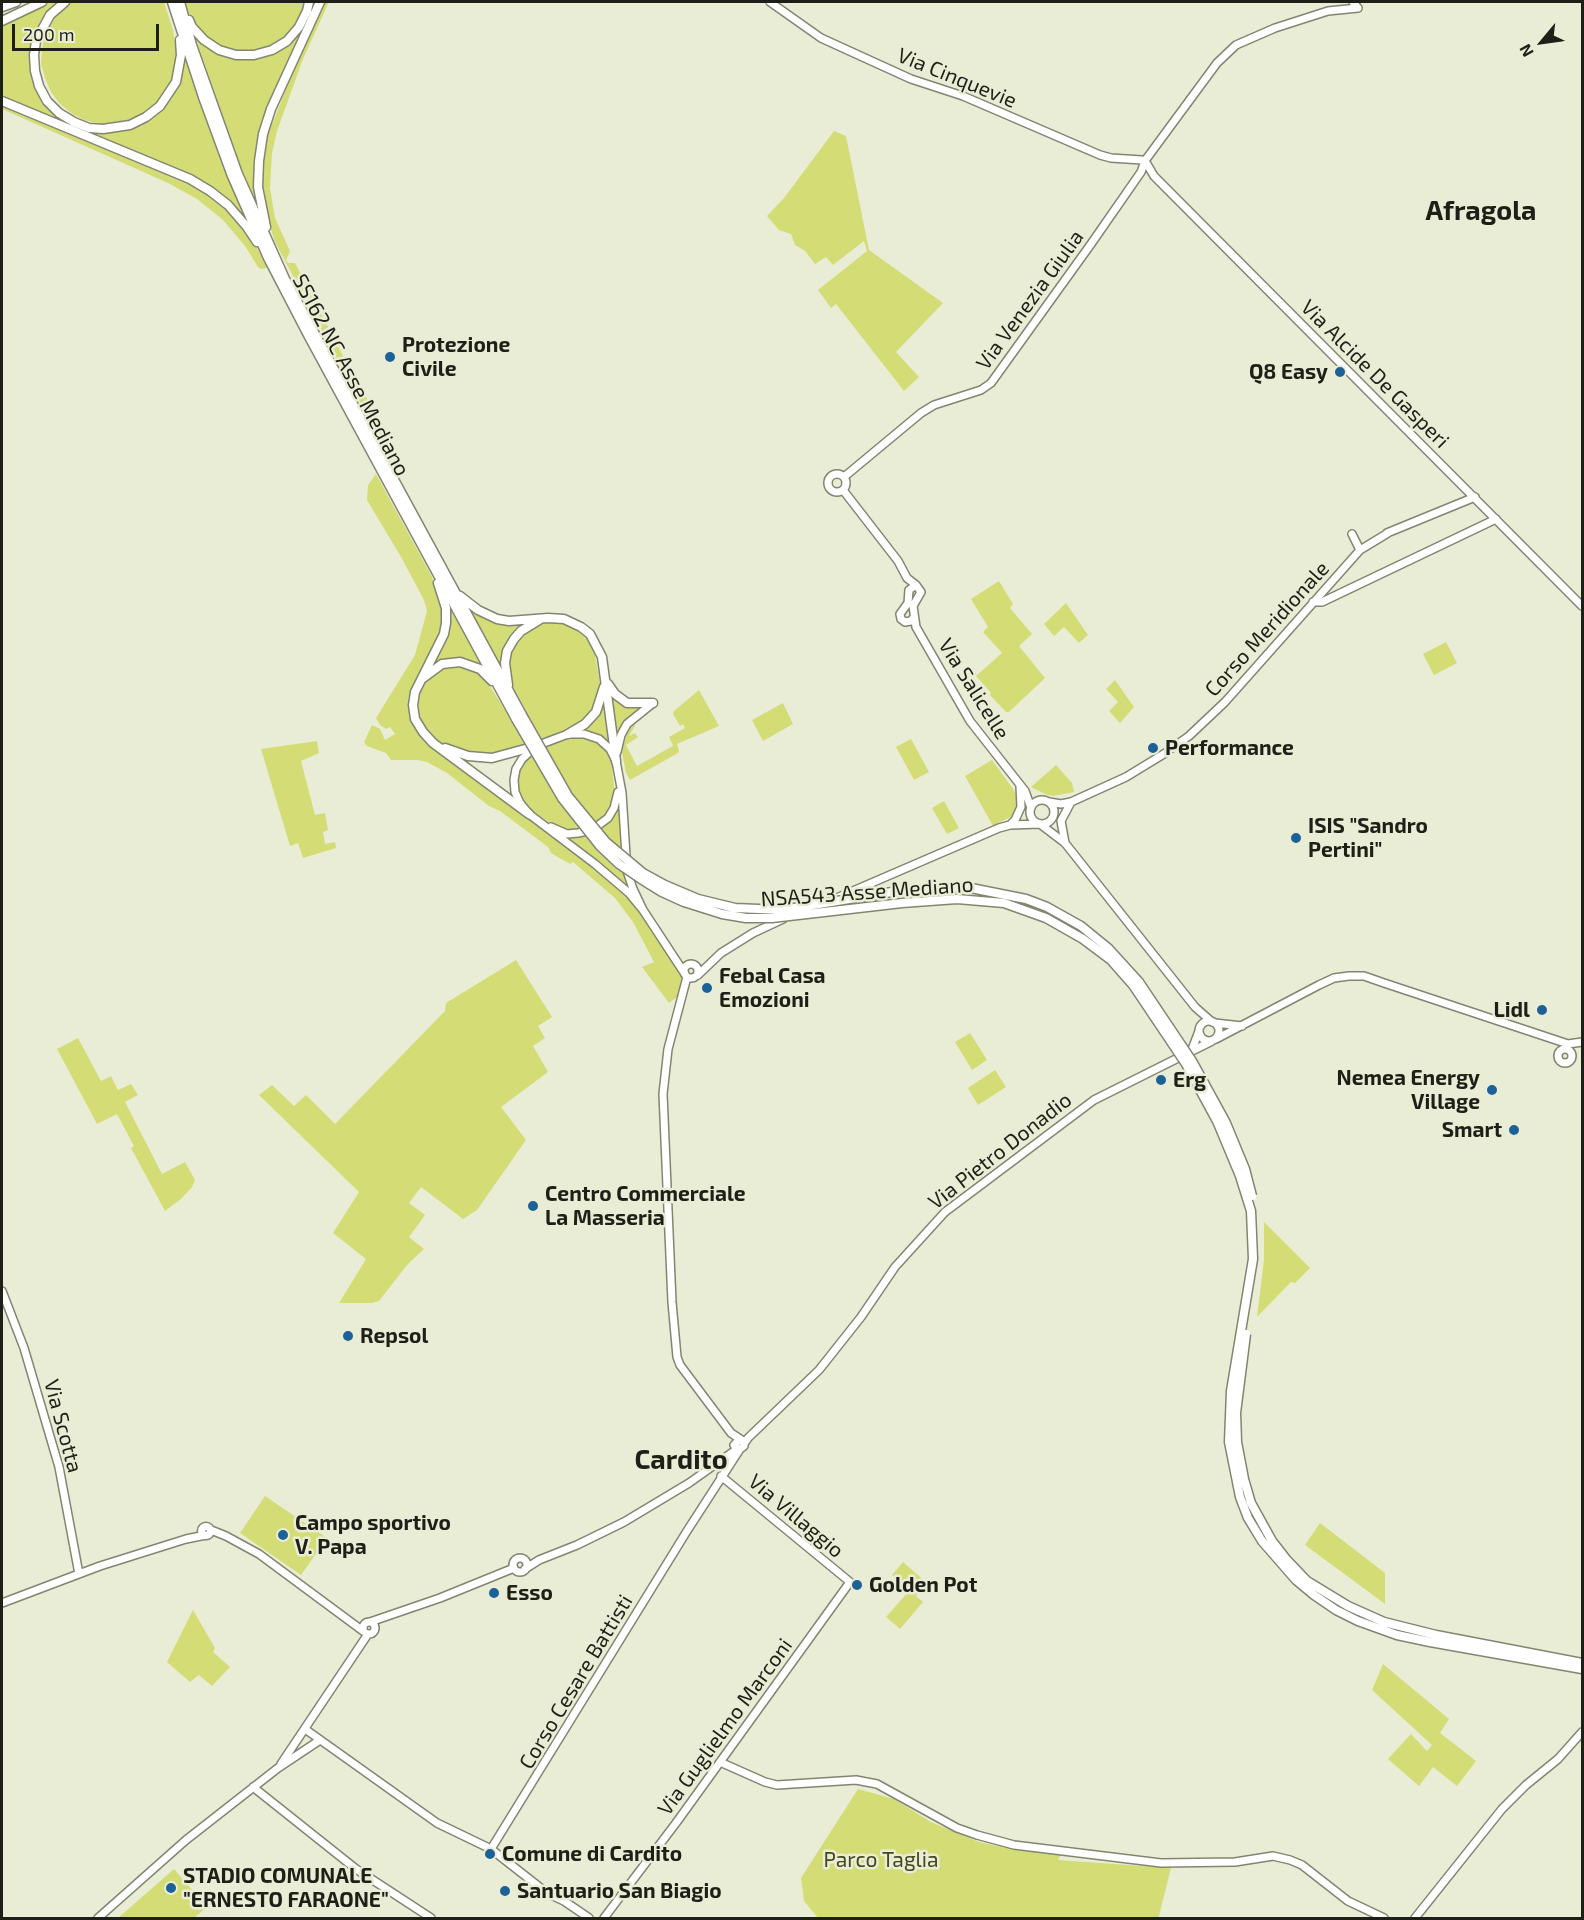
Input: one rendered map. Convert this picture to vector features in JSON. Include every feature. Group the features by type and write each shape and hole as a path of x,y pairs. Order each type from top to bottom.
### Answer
{"highway":[{"path":"2,7 15,2"},
{"path":"2,21 42,2"},
{"path":"65,2 50,15 36,41 35,71 39,86 47,101 59,113 89,128 103,129 130,125 146,117 160,106 176,82 181,43 171,2"},
{"name":"SS162 NC Asse Mediano","path":"171,2 232,176 308,335 433,566 506,692"},
{"path":"180,2 192,27 204,40 219,50 236,55 254,55 272,50 287,40 299,27 309,2"},
{"name":"SS162 NC Asse Mediano","path":"180,2 192,45 238,174 270,254 455,592 562,798 580,823 619,864 641,879"},
{"path":"270,254 258,187 263,134 271,109 320,2"},
{"path":"2,101 190,179 228,205 270,254"},
{"path":"433,566 446,608 446,623 444,634 418,682 413,705 415,719 434,743 529,814"},
{"path":"455,592 478,610 497,619 509,621 564,619 590,634 602,657 616,761"},
{"path":"506,692 507,651 521,631 542,619"},
{"path":"418,682 442,664 460,662 480,669 506,692"},
{"path":"606,678 615,694 627,703 653,703"},
{"path":"568,734 585,724 596,712 606,678"},
{"name":"SS162 NC Asse Mediano","path":"519,717 568,796 606,842"},
{"path":"434,743 452,752 480,758 504,756 536,746"},
{"name":"NSA543 Asse Mediano","path":"606,842 643,873 665,885 698,899 735,908 782,910 898,891 966,887 1026,899 1065,916 1096,938 1139,982 1192,1061 1226,1123 1245,1169 1256,1219 1256,1259 1239,1382 1236,1413 1237,1442 1239,1459 1251,1503 1272,1541 1308,1581 1326,1594 1365,1615 1436,1635 1582,1663"},
{"name":"NSA543 Asse Mediano","path":"641,879 662,892 703,909 746,918 772,918 957,899 1004,903 1046,918 1083,939 1112,960 1133,985 1186,1064 1217,1121 1240,1176 1251,1211 1253,1259 1231,1391 1229,1442 1240,1497 1248,1518 1262,1541 1296,1580 1336,1610 1358,1621 1397,1635 1582,1670"}],"street":[{"name":"Via Cinquevie","path":"770,2 821,38 911,79 963,96 1100,155 1145,161"},
{"path":"1145,161 1218,63 1236,45 1275,28 1328,11 1358,8 1353,2"},
{"name":"Via Venezia Giulia","path":"844,477 934,405 981,390 991,383 1141,172 1145,161"},
{"name":"Via Alcide De Gasperi","path":"1145,161 1154,176 1582,606"},
{"path":"839,474 844,477 846,482 843,490 837,492 832,490 828,483 833,475 839,474"},
{"path":"843,490 908,578 916,585 908,592"},
{"name":"Corso Meridionale","path":"1071,802 1126,777 1189,736 1225,702 1360,550 1387,533 1475,497"},
{"path":"1315,600 1322,602 1496,519"},
{"path":"1352,534 1360,550"},
{"path":"908,578 908,603 900,614 901,619 906,622 914,617"},
{"name":"Via Salicelle","path":"916,585 921,592 914,603 914,617 919,632 970,721 1025,791"},
{"name":"Via Salicelle","path":"906,622 919,632"},
{"path":"643,910 627,871 622,793 616,761 618,745 627,724 653,703"},
{"path":"616,761 610,749 599,739 584,734 568,734 536,746 522,759 516,769 515,792 519,803 529,814 629,893 675,957 698,970 691,976 668,1048 663,1094 672,1302 677,1357 680,1365 740,1443"},
{"path":"541,822 567,834 585,832 602,824 614,808 618,797 618,776"},
{"path":"1010,825 1021,807 1019,784"},
{"path":"1025,791 1041,800 1061,804 1071,802"},
{"path":"1025,791 1032,818 1063,841"},
{"path":"1031,808 1035,802 1041,800"},
{"path":"691,976 721,953 777,921 1010,825 1048,823 1052,819 1054,809 1050,802"},
{"path":"1063,841 1061,821 1071,802"},
{"path":"1052,819 1063,841 1195,1007 1214,1022 1219,1031 1214,1040 1203,1039 1195,1007"},
{"path":"666,946 691,976"},
{"path":"691,976 684,969 690,965 708,964"},
{"name":"Via Pietro Donadio","path":"514,1568 520,1571 525,1564 624,1522 689,1483 729,1453 819,1370 861,1317 896,1266 945,1212 1094,1100 1319,985 1334,978 1364,976 1547,1038 1568,1044 1582,1044"},
{"path":"1191,1052 1205,1022 1242,1026"},
{"path":"1547,1038 1559,1054 1560,1061 1566,1063 1571,1061 1572,1056 1582,1044"},
{"name":"Via Scotta","path":"2,1291 24,1348 59,1467 78,1574"},
{"name":"Corso Cesare Battisti","path":"491,1849 740,1443"},
{"name":"Via Villaggio","path":"721,1476 849,1582"},
{"path":"2,1604 78,1574 207,1532 235,1540 259,1554 356,1624 368,1628"},
{"path":"278,1768 368,1628 380,1620 514,1568 513,1562 517,1559 525,1564"},
{"name":"Via Guglielmo Marconi","path":"604,1918 627,1890 849,1582"},
{"path":"305,1729 437,1823 491,1849 547,1893 564,1901 589,1918"},
{"path":"1415,1918 1502,1809 1526,1785 1558,1759 1582,1732"},
{"path":"98,1918 186,1839 278,1768 320,1740"},
{"path":"292,1748 292,1755 297,1756"},
{"path":"720,1762 777,1785 856,1780 877,1784 957,1828 1014,1845 1161,1863 1235,1862 1273,1856 1302,1865 1348,1901 1384,1918"},
{"path":"253,1787 356,1869 431,1918"}],"green space":[{"path":"49,2 60,2 41,21 36,31 32,64 58,114 106,131 161,109 184,55 245,219 221,195 115,144 2,97 2,24"},
{"path":"70,2 164,2 173,30 177,57 173,79 158,104 134,120 105,125 84,120 60,104 45,78 41,64 42,49 51,22"},
{"path":"184,2 307,2 292,32 276,45 250,53 229,50 210,42 192,21"},
{"path":"312,2 318,2 271,107 256,180 258,207 240,165 195,36 215,52 238,58 258,59 276,52"},
{"path":"323,2 329,2 303,59 277,131 272,153 270,188 275,218 290,251 286,260 288,263 295,263 341,352 395,448 391,460 275,242 267,217 262,189 266,140 304,43"},
{"path":"2,103 163,170 204,191 226,207 252,239 267,268 258,267 245,246 223,220 197,199 168,183 2,109"},
{"path":"834,131 846,136 869,250 943,303 896,352 919,377 904,391 836,304 831,308 818,290 867,251 864,241 833,265 826,257 815,264 805,251 795,245 791,234 779,230 767,216 784,198"},
{"path":"376,474 432,577 443,614 439,636 412,686 408,699 411,723 424,741 615,883 636,905 681,975 680,995 669,1003 642,967 654,962 633,922 615,898 573,862 570,864 551,853 548,847 447,773 427,762 391,760 386,753 367,746 364,742 372,725 380,729 385,740 395,734 390,727 386,729 380,725 376,718 415,655 427,611 424,600 401,557 367,500 368,485"},
{"path":"999,581 1013,604 1010,608 1032,634 1019,646 1045,678 1009,712 1006,712 990,695 991,693 976,676 1002,653 983,632 988,627 971,599"},
{"path":"446,599 483,668 437,663 432,666 441,645"},
{"path":"1066,603 1088,635 1079,643 1064,627 1054,636 1044,624"},
{"path":"469,608 481,615 528,622 523,626 502,668"},
{"path":"544,622 561,622 581,631 594,649 601,689 592,714 575,727 507,752 490,755 475,755 451,749 434,740 419,722 416,700 422,684 438,669 465,665 476,669 488,683 510,718 525,708 507,672 509,654 516,639"},
{"path":"1446,642 1457,663 1434,675 1423,654"},
{"path":"1115,680 1134,707 1120,723 1109,711 1118,702 1106,689"},
{"path":"699,690 719,726 677,744 678,753 630,780 626,773 622,752 627,733 634,723 635,726 629,736 635,733 638,737 626,745 637,766 673,746 669,737 685,728 683,724 680,726 673,714 674,711"},
{"path":"611,695 628,706 639,708 625,722 617,737"},
{"path":"603,703 609,743 596,734 581,731"},
{"path":"783,703 793,724 763,741 752,720"},
{"path":"581,736 589,737 605,747 611,757 615,795 612,807 604,819 587,828 567,830 556,827 526,806 518,794 517,775 529,756 551,745"},
{"path":"911,739 929,772 914,780 896,747"},
{"path":"317,741 319,753 301,761 315,815 325,813 328,830 323,832 325,844 335,842 336,848 303,858 298,843 290,846 261,749"},
{"path":"992,760 1014,790 1018,803 1012,816 993,826 965,776"},
{"path":"1056,765 1072,783 1074,792 1053,796 1031,787"},
{"path":"619,801 628,889 560,835 577,837 598,830 609,820"},
{"path":"944,801 959,828 947,834 932,808"},
{"path":"516,960 552,1017 538,1026 545,1038 533,1046 548,1072 501,1107 526,1140 477,1210 463,1219 421,1187 409,1203 425,1215 409,1237 424,1249 407,1265 379,1301 339,1303 366,1259 333,1233 359,1192 259,1095 272,1085 294,1106 306,1095 335,1124 445,1011 446,1003"},
{"path":"970,1033 987,1060 972,1070 955,1042"},
{"path":"78,1038 101,1081 111,1076 118,1090 131,1084 138,1095 125,1102 162,1174 185,1162 195,1180 181,1199 165,1211 131,1148 134,1146 117,1114 97,1124 57,1049"},
{"path":"995,1070 1006,1087 978,1105 968,1088"},
{"path":"1264,1222 1310,1268 1295,1283 1291,1282 1257,1317 1264,1260"},
{"name":"Campo sportivo V. Papa","path":"265,1496 327,1538 301,1575 240,1533"},
{"path":"1320,1523 1385,1573 1385,1604 1305,1545"},
{"path":"903,1562 927,1583 916,1596 923,1602 900,1629 886,1617 909,1591 892,1575"},
{"path":"193,1610 215,1648 213,1652 230,1667 212,1686 199,1675 190,1682 167,1662"},
{"path":"1383,1664 1449,1719 1440,1733 1476,1761 1457,1786 1433,1767 1419,1786 1388,1759 1411,1734 1427,1751 1432,1745 1372,1690"},
{"name":"Parco Taglia","path":"858,1789 894,1799 931,1822 979,1842 1020,1851 1062,1853 1058,1860 1171,1868 1159,1916 1157,1918 818,1918 804,1901 801,1878"},
{"name":"STADIO COMUNALE \"ERNESTO FARAONE\"","path":"174,1869 207,1907 194,1918 118,1918"}],"place":[{"name":"Protezione Civile","path":"390,357"},
{"name":"Q8 Easy","path":"1340,372"},
{"name":"Performance","path":"1153,748"},
{"name":"ISIS \"Sandro Pertini\"","path":"1296,838"},
{"name":"Febal Casa Emozioni","path":"707,988"},
{"name":"Lidl","path":"1542,1010"},
{"name":"Erg","path":"1161,1080"},
{"name":"Nemea Energy Village","path":"1492,1090"},
{"name":"Smart","path":"1514,1130"},
{"name":"Centro Commerciale La Masseria","path":"533,1206"},
{"name":"Repsol","path":"348,1336"},
{"name":"Campo sportivo V. Papa","path":"283,1535"},
{"name":"Golden Pot","path":"857,1585"},
{"name":"Esso","path":"494,1593"},
{"name":"Comune di Cardito","path":"490,1854"},
{"name":"STADIO COMUNALE \"ERNESTO FARAONE\"","path":"171,1888"},
{"name":"Santuario San Biagio","path":"505,1891"}],"district":[{"name":"Afragola","path":"1481,211"},
{"name":"Cardito","path":"681,1460"}]}
